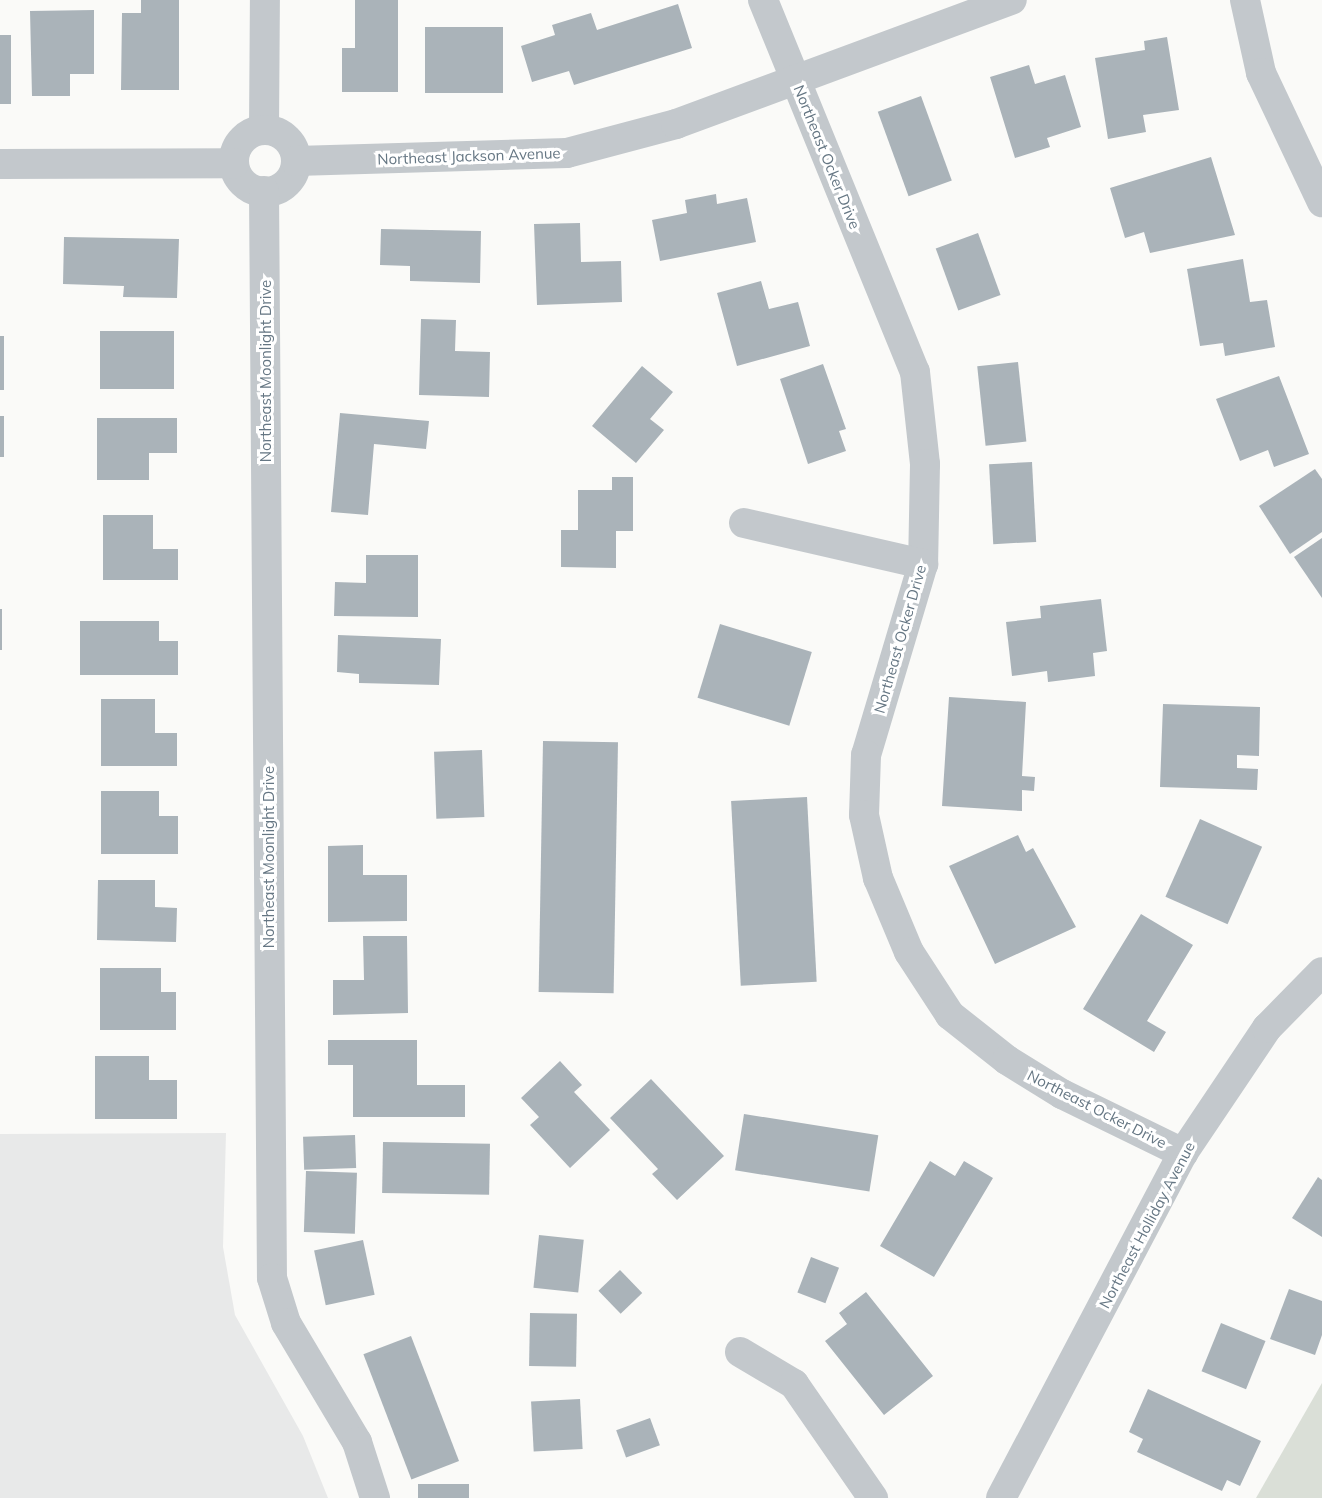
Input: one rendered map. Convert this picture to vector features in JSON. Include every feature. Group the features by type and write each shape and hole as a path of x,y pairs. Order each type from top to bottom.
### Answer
{"street":[{"path":"264,130 265,0"},
{"name":"Northeast Ocker Drive","path":"763,0 915,372 925,464 924,564 866,755 864,815 878,878 909,952 950,1015 1007,1060 1183,1153"},
{"name":"Northeast Jackson Avenue","path":"296,161 567,153 676,124 794,76 1012,0"},
{"path":"1245,0 1261,73 1322,202"},
{"path":"264,130 283,135 296,161 283,186 264,191 247,186 234,163 246,136 264,130"},
{"path":"0,164 234,163"},
{"name":"Northeast Moonlight Drive","path":"264,191 272,1278 286,1323 357,1443 375,1498"},
{"path":"744,523 924,564"},
{"name":"Northeast Holliday Avenue","path":"1001,1498 1183,1153 1267,1028 1322,972"},
{"path":"740,1352 794,1384 873,1498"}],"shaded area":[{"path":"226,1133 223,1247 235,1315 303,1436 328,1498 0,1498 0,1134"},
{"path":"1322,1383 1322,1498 1256,1498"}],"building":[{"path":"141,0 179,0 179,90 121,90 122,13 141,13"},
{"path":"355,0 398,0 398,92 342,92 342,48 355,48"},
{"path":"678,4 692,48 574,85 569,71 532,82 521,46 555,35 552,25 591,13 597,30"},
{"path":"94,10 94,74 70,74 70,96 32,96 30,11"},
{"path":"425,27 503,27 503,93 425,93"},
{"path":"0,35 11,35 11,104 0,104"},
{"path":"1167,37 1179,110 1143,115 1146,132 1108,139 1095,58 1145,50 1144,41"},
{"path":"1029,65 1035,84 1065,75 1081,127 1047,138 1050,147 1015,158 990,77"},
{"path":"921,96 952,181 909,196 878,112"},
{"path":"1211,157 1235,235 1150,253 1144,232 1125,238 1110,188"},
{"path":"716,194 717,204 747,198 756,242 660,261 652,220 687,213 685,200"},
{"path":"580,223 581,262 621,261 622,302 537,305 534,224"},
{"path":"381,229 481,231 480,283 410,281 410,266 380,265"},
{"path":"978,233 1001,295 958,310 936,248"},
{"path":"64,237 179,239 177,298 123,297 124,286 63,284"},
{"path":"1243,259 1250,302 1267,300 1275,347 1225,356 1223,343 1200,346 1187,269"},
{"path":"761,281 769,309 798,302 810,346 737,366 717,293"},
{"path":"421,319 456,320 455,351 490,352 489,397 419,395"},
{"path":"100,331 174,331 174,389 100,389"},
{"path":"0,336 4,336 4,390 0,390"},
{"path":"1018,362 1026,442 986,446 977,366"},
{"path":"823,364 846,429 839,431 846,451 808,464 780,379"},
{"path":"642,366 673,392 650,419 664,430 636,463 592,426"},
{"path":"1279,376 1309,454 1274,467 1268,450 1240,461 1216,399"},
{"path":"340,413 429,421 426,449 374,444 368,515 331,512"},
{"path":"0,416 4,416 4,457 0,457"},
{"path":"97,418 177,418 177,453 149,453 149,480 97,480"},
{"path":"1032,462 1036,542 993,544 989,464"},
{"path":"1315,469 1322,479 1322,532 1290,554 1259,506"},
{"path":"612,477 633,477 633,531 616,531 616,568 561,567 561,530 578,530 578,490 612,490"},
{"path":"103,515 153,515 153,549 178,549 178,580 103,580"},
{"path":"1322,538 1322,598 1294,557"},
{"path":"366,555 418,555 418,617 334,616 335,582 366,583"},
{"path":"1101,599 1107,651 1093,653 1095,676 1048,682 1047,671 1012,676 1006,622 1041,618 1040,606"},
{"path":"0,609 2,609 2,650 0,650"},
{"path":"80,621 159,621 159,641 178,641 178,675 80,675"},
{"path":"720,624 812,652 789,726 697,698"},
{"path":"338,635 441,639 439,685 359,683 359,674 337,672"},
{"path":"949,697 1026,702 1022,776 1035,777 1034,791 1022,790 1022,811 942,806"},
{"path":"101,699 155,699 155,733 177,733 177,766 101,766"},
{"path":"1163,704 1260,707 1259,756 1237,755 1237,768 1258,769 1257,790 1160,787"},
{"path":"543,741 618,742 614,993 539,992"},
{"path":"482,750 484,817 436,819 434,752"},
{"path":"101,791 159,791 159,816 178,816 178,854 101,854"},
{"path":"807,797 817,982 741,986 731,801"},
{"path":"1200,819 1262,847 1228,924 1165,897"},
{"path":"1018,835 1026,852 1033,848 1076,927 995,964 949,866"},
{"path":"363,845 363,875 407,875 407,921 328,922 328,846"},
{"path":"98,880 155,880 155,907 177,908 176,942 97,940"},
{"path":"1141,914 1193,945 1147,1021 1166,1032 1154,1052 1083,1009"},
{"path":"363,936 407,936 408,1013 333,1015 333,980 364,980"},
{"path":"100,968 161,968 161,992 176,992 176,1030 100,1030"},
{"path":"328,1040 417,1040 417,1085 465,1085 465,1117 353,1117 353,1065 328,1065"},
{"path":"95,1056 149,1056 149,1080 177,1080 177,1119 95,1119"},
{"path":"560,1061 582,1085 574,1092 610,1130 570,1168 530,1125 539,1117 521,1098"},
{"path":"651,1079 724,1156 677,1200 652,1174 658,1169 610,1118"},
{"path":"744,1114 878,1135 869,1192 735,1170"},
{"path":"355,1135 356,1168 304,1170 303,1137"},
{"path":"383,1142 490,1144 489,1195 382,1193"},
{"path":"930,1161 955,1176 964,1161 993,1178 934,1277 880,1246"},
{"path":"306,1171 357,1173 355,1234 304,1232"},
{"path":"1318,1177 1322,1180 1322,1237 1292,1218"},
{"path":"539,1235 584,1240 578,1292 533,1288"},
{"path":"363,1240 375,1295 326,1305 314,1250"},
{"path":"811,1257 839,1268 825,1303 797,1292"},
{"path":"620,1270 642,1293 621,1314 598,1291"},
{"path":"1289,1289 1322,1301 1322,1335 1315,1355 1270,1339"},
{"path":"866,1292 933,1376 884,1415 825,1341 847,1324 839,1313"},
{"path":"530,1313 577,1314 576,1367 529,1366"},
{"path":"1221,1323 1266,1341 1246,1389 1202,1371"},
{"path":"411,1336 459,1461 411,1479 363,1354"},
{"path":"1148,1389 1261,1441 1240,1486 1227,1480 1222,1491 1137,1452 1143,1439 1129,1432"},
{"path":"580,1399 583,1449 534,1451 531,1402"},
{"path":"650,1418 660,1445 626,1458 616,1430"},
{"path":"418,1484 469,1484 469,1498 418,1498"}]}
